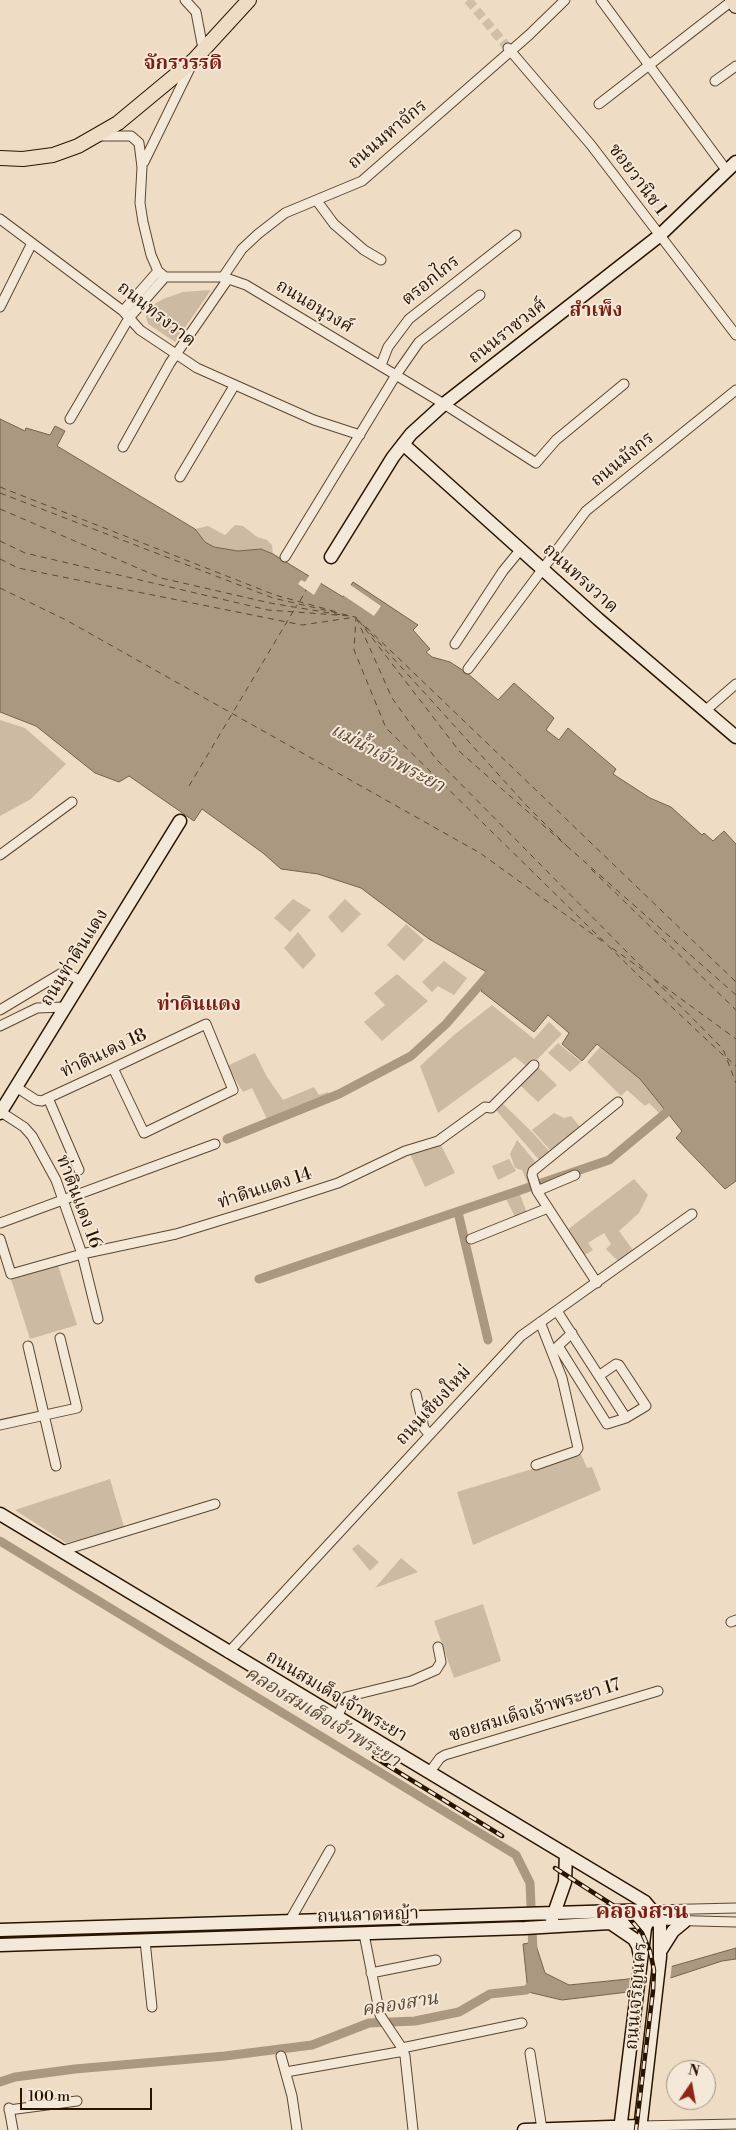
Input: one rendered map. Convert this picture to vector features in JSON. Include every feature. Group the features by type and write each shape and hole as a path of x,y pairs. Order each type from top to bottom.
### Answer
{"main road":[{"path":"0,158 23,159 53,155 78,146 133,113 194,60 249,0"},
{"path":"732,0 736,6"},
{"name":"ถนนราชวงศ์","path":"331,557 403,444 444,404 659,236 732,167"},
{"name":"ถนนทรงวาด","path":"403,444 611,630 736,737"},
{"name":"ถนนท่าดินแดง","path":"0,1113 180,820"},
{"name":"ถนนสมเด็จเจ้าพระยา","path":"0,1514 228,1653 634,1894 653,1918"},
{"path":"537,1927 555,1913 565,1882 566,1854"},
{"name":"ถนนลาดหญ้า","path":"0,1930 555,1913 653,1918"},
{"name":"ถนนลาดหญ้า","path":"0,1945 612,1924 653,1918"},
{"name":"ถนนเจริญนคร","path":"640,2128 661,1954 653,1918"},
{"name":"ถนนเจริญนคร","path":"620,2128 641,1962 653,1918"},
{"path":"661,1954 673,1930 684,1922"},
{"path":"612,1924 636,1942 641,1962"},
{"path":"174,1925 174,1940"},
{"path":"524,2130 640,2128"}],"street":[{"path":"185,0 196,12 203,49"},
{"name":"ถนนมหาจักร","path":"176,354 225,278 231,262 258,234 285,214 362,181 565,0"},
{"path":"601,0 647,65 732,167"},
{"path":"599,104 732,0"},
{"name":"ซอยวานิช 1","path":"510,49 591,146 736,335"},
{"path":"142,166 152,142 194,60"},
{"path":"715,81 736,66"},
{"path":"70,419 126,314 161,274 151,255 141,211 142,153 136,139 121,135 96,136"},
{"path":"316,201 334,224 364,250 381,260"},
{"name":"ถนนทรงวาด","path":"0,219 126,314 140,330 197,368 314,420 360,435"},
{"name":"ตรอกไกร","path":"381,365 388,347 409,319 516,235"},
{"path":"0,307 32,242"},
{"name":"ถนนอนุวงศ์","path":"161,274 225,278 246,285 381,365 536,463 556,440 624,384"},
{"path":"285,557 396,375 419,342 480,295"},
{"path":"123,447 176,354"},
{"path":"180,477 234,386"},
{"name":"ถนนมังกร","path":"468,670 586,511 736,390"},
{"path":"455,644 521,548"},
{"path":"706,710 736,684"},
{"path":"0,855 72,802"},
{"path":"0,1010 60,974 66,973 82,981"},
{"path":"0,1026 37,1008 65,1007"},
{"name":"ท่าดินเดง 18","path":"16,1087 36,1100 42,1101 48,1098 112,1068 206,1024 233,1090 147,1134 142,1132 112,1068"},
{"name":"ท่าดินแดง 14","path":"0,1239 11,1274 82,1254 176,1234 338,1182 405,1151 438,1140 484,1107 491,1108 534,1065"},
{"path":"48,1098 79,1170"},
{"path":"596,1283 537,1192 533,1180 533,1171 618,1102"},
{"name":"ท่าดินแดง 16","path":"0,1113 24,1126 32,1136 63,1200 82,1254 98,1319"},
{"path":"0,1223 201,1151 215,1144"},
{"path":"537,1192 575,1175"},
{"path":"471,1239 548,1208"},
{"name":"ถนนเชียงใหม่","path":"228,1653 521,1336 692,1214"},
{"path":"557,1312 600,1375 626,1418"},
{"path":"536,1465 576,1451 578,1448 562,1378 540,1322"},
{"path":"572,1332 558,1346 604,1422 610,1425 646,1406 644,1400 619,1365 616,1364 600,1375"},
{"path":"1,1422 45,1416 77,1408 60,1338"},
{"path":"28,1346 56,1466"},
{"path":"416,1394 424,1428 429,1434"},
{"path":"61,1551 215,1504"},
{"path":"337,1718 346,1697 410,1681 436,1670 441,1662 438,1647"},
{"name":"ซอยสมเด็จเจ้าพระยา 17","path":"430,1773 440,1758 445,1755 658,1691"},
{"path":"289,1922 330,1850"},
{"name":"ถนนลาดหญ้า","path":"653,1918 736,1908"},
{"name":"ถนนลาดหญ้า","path":"653,1918 684,1922 736,1922"},
{"path":"364,1934 380,2014 403,2050 413,2130"},
{"path":"145,1941 152,2007"},
{"path":"371,1973 436,1960"},
{"path":"286,2072 403,2050 522,2023"},
{"path":"530,2053 542,2129"},
{"path":"281,2056 286,2072 296,2130"},
{"path":"13,2130 9,2109 77,2101"},
{"path":"640,2128 736,2124"}],"shaded area":[{"path":"211,290 175,342 148,324 146,316 150,307 163,299 183,292"},
{"path":"235,525 243,526 257,537 267,540 272,545 273,554 261,549 238,551 214,547 205,542 195,529 208,526 225,535"},
{"path":"0,720 25,728 66,764 31,799 0,816"},
{"path":"293,899 311,910 290,932 274,918"},
{"path":"345,899 361,914 342,933 328,917"},
{"path":"406,924 424,940 404,961 387,945"},
{"path":"298,932 316,955 303,969 284,948"},
{"path":"444,961 467,978 454,995 438,986 432,992 422,982"},
{"path":"397,974 428,1001 382,1041 364,1022 385,1005 374,993"},
{"path":"492,1005 534,1039 549,1022 562,1034 529,1068 515,1057 438,1113 420,1066 454,1035"},
{"path":"558,1043 581,1062 570,1072 548,1053"},
{"path":"600,1047 640,1079 667,1112 662,1116 649,1103 645,1106 627,1090 621,1096 587,1062"},
{"path":"255,1053 267,1077 283,1100 314,1087 319,1095 328,1092 331,1097 268,1121 252,1088 243,1092 227,1066"},
{"path":"538,1067 557,1085 538,1102 520,1085"},
{"path":"502,1103 551,1153 540,1161 495,1109"},
{"path":"554,1113 564,1118 571,1116 581,1128 552,1152 532,1130"},
{"path":"517,1140 538,1165 532,1183 528,1184 522,1170 515,1168 510,1154"},
{"path":"440,1143 455,1173 425,1187 410,1154"},
{"path":"509,1159 516,1171 498,1180 492,1166"},
{"path":"634,1179 648,1195 639,1213 619,1231 633,1250 619,1262 606,1249 611,1244 604,1233 588,1243 593,1250 583,1256 567,1230"},
{"path":"519,1192 527,1213 516,1219 505,1197"},
{"path":"58,1265 77,1325 30,1339 11,1279"},
{"path":"581,1454 587,1468 592,1467 601,1490 473,1545 457,1492"},
{"path":"110,1479 124,1527 66,1543 15,1510"},
{"path":"358,1544 379,1562 370,1571 352,1549"},
{"path":"401,1558 418,1572 375,1588"},
{"path":"483,1604 501,1661 454,1678 434,1621"}],"water":[{"name":"แม่น้ำเจ้าพระยา","path":"0,419 25,431 26,428 50,435 55,426 65,431 57,446 195,529 205,542 214,547 238,551 261,549 273,554 343,597 353,582 418,625 413,630 430,649 426,652 432,657 450,662 467,673 498,700 514,683 554,718 546,730 559,740 568,728 616,769 613,774 650,798 671,807 702,835 704,833 713,841 724,831 736,844 736,1181 725,1189 676,1138 682,1131 640,1079 597,1044 582,1061 562,1044 569,1033 548,1015 534,1032 481,991 490,974 429,939 361,888 318,874 281,869 263,853 202,809 194,821 129,776 119,782 95,773 36,726 0,712"},
{"path":"535,1942 545,1973 569,1985 628,1979 736,1948 736,1959 722,1961 628,1992 562,2000 528,1992 523,1944"}],"pier":[{"path":"311,573 343,594 349,584 381,606 374,616 322,581 314,595 298,584 301,580 305,582"},
{"path":"672,1964 670,1981 628,1995 630,1976"}],"waterway":[{"path":"227,1139 339,1094 411,1056 446,1024 497,965"},
{"path":"259,1279 609,1160 667,1112"},
{"path":"458,1212 488,1340"},
{"name":"คลองสมเด็จเจ้าพระยา","path":"0,1541 516,1855 530,1883 533,1952"},
{"name":"คลองสาน","path":"0,2082 15,2077 75,2069 225,2056 312,2045 369,2023 415,2021 459,2012 490,1994 526,1990 537,1982"}],"ferry route":[{"path":"0,487 275,595 337,612"},
{"path":"0,493 273,598 355,617"},
{"path":"0,509 161,578 270,603 342,615"},
{"path":"0,541 25,553 268,610 350,616"},
{"path":"0,559 18,568 302,625 356,617 354,650 386,728 641,978 724,1056"},
{"path":"0,588 66,620 480,853 602,941"},
{"path":"300,601 306,590"},
{"path":"189,786 297,605"},
{"path":"736,995 460,752 356,617 392,698 436,759 723,1049 736,1083"},
{"path":"363,625 527,806 567,846"},
{"path":"366,627 736,982"},
{"path":"591,869 736,1010"},
{"path":"612,948 647,973"},
{"path":"654,979 736,1039"},
{"path":"727,1058 736,1066"}],"tunnel":[{"path":"468,0 508,48"}],"railway":[{"path":"374,1757 502,1836"},
{"path":"555,1868 625,1913 642,1933 650,1951 654,1970 653,1991 636,2130"}],"district":[{"name":"จักรวรรดิ","path":"183,64"},
{"name":"สำเพ็ง","path":"596,311"},
{"name":"ท่าดินแดง","path":"199,1005"},
{"name":"คลองสาน","path":"642,1913"}]}
